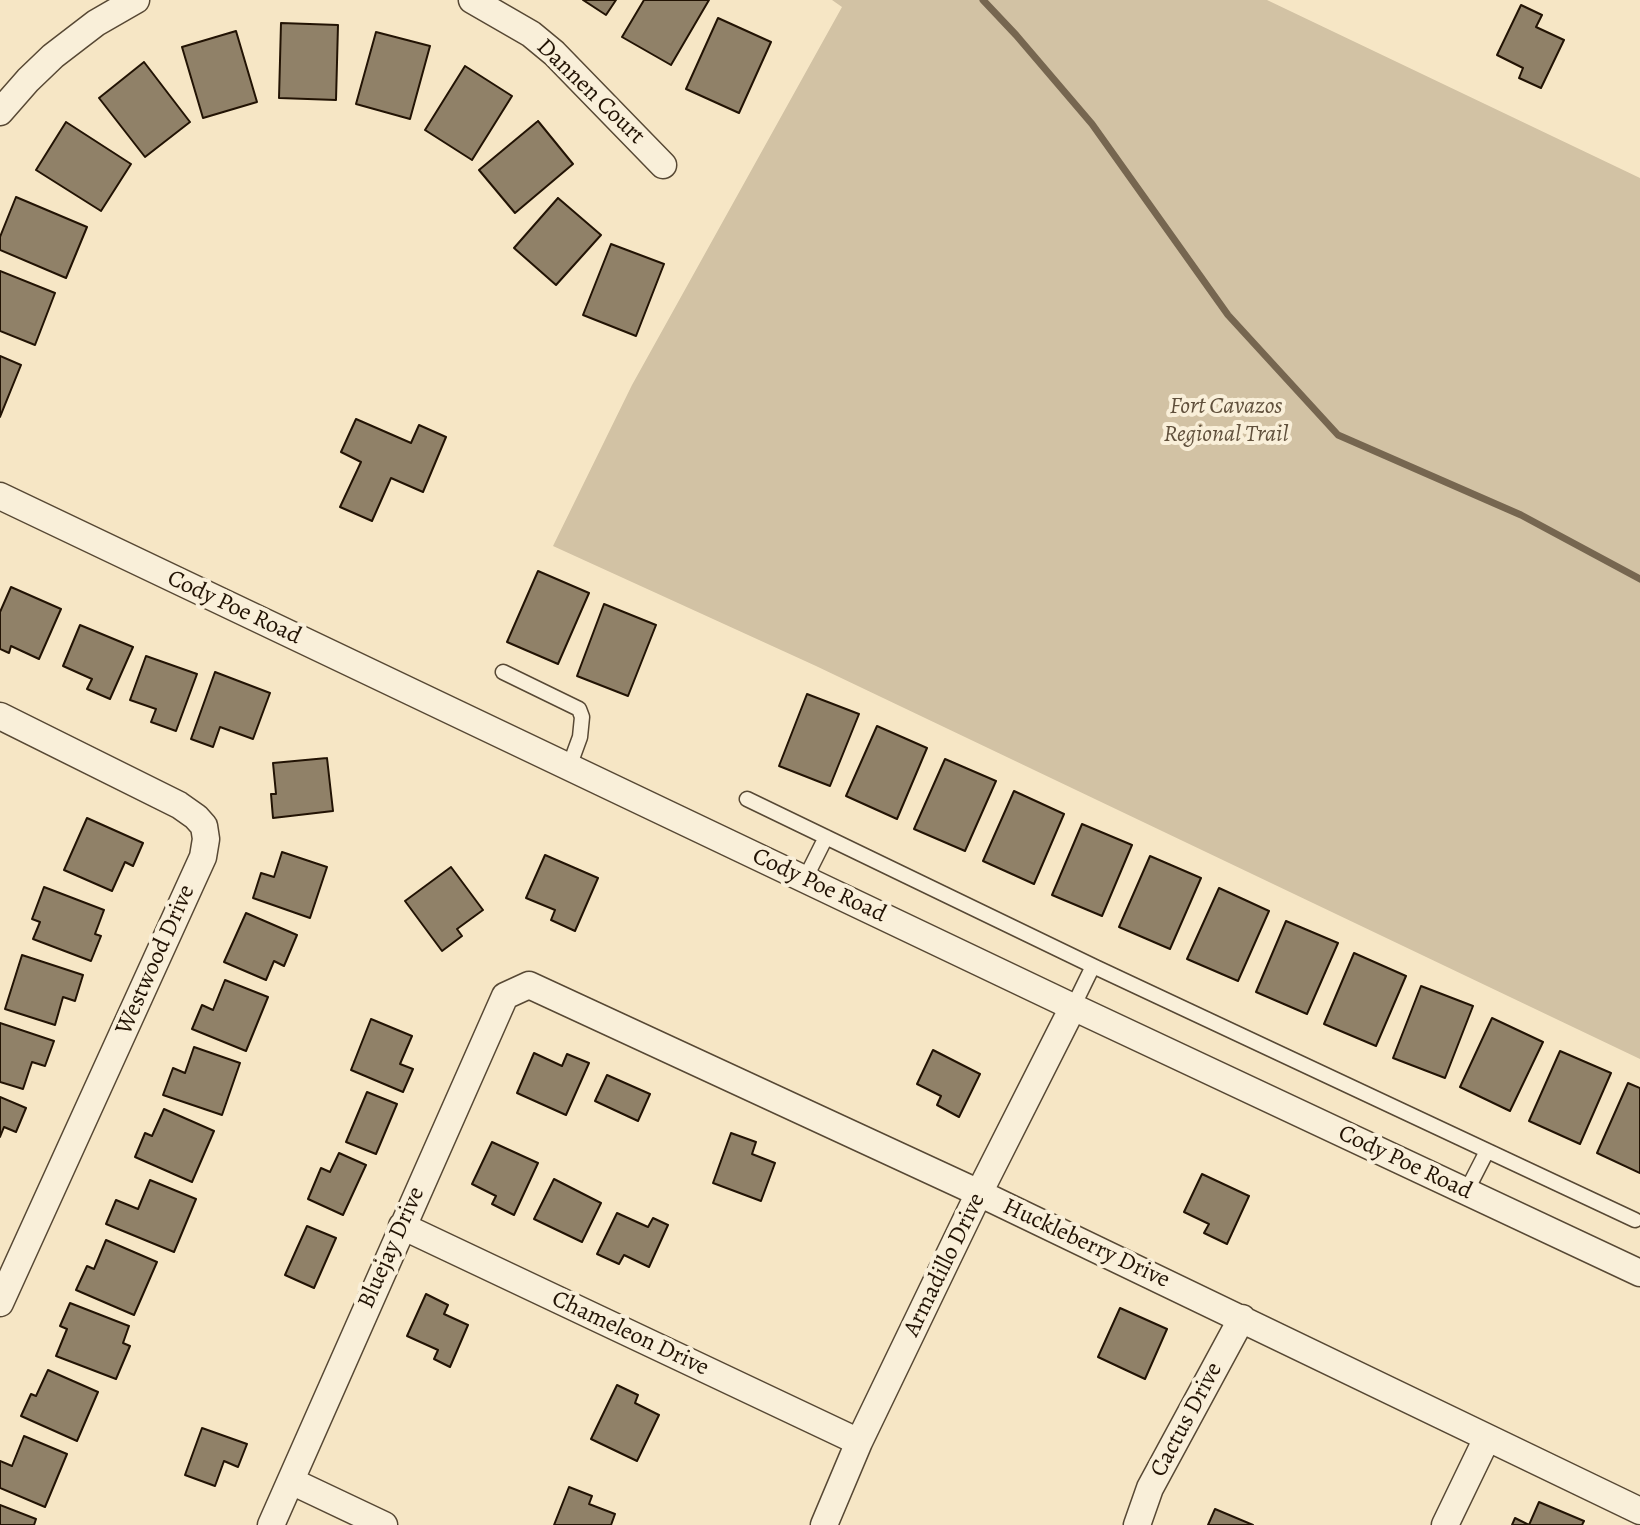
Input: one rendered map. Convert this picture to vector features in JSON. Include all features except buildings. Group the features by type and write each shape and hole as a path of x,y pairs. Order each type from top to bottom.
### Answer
{"street":[{"path":"0,112 53,56 96,23 136,0"},
{"name":"Dannen Court","path":"472,0 531,34 554,53 663,165"},
{"name":"Cody Poe Road","path":"0,496 1640,1273"},
{"name":"Westwood Drive","path":"0,716 179,805 204,826 206,839 203,857 0,1303"},
{"name":"Huckleberry Drive","path":"529,985 979,1193 1640,1511"},
{"name":"Bluejay Drive","path":"271,1525 505,996 529,985"},
{"name":"Armadillo Drive","path":"824,1525 859,1442 1073,1007"},
{"name":"Chameleon Drive","path":"402,1226 859,1442"},
{"name":"Cactus Drive","path":"1137,1525 1150,1488 1242,1318"},
{"path":"1445,1525 1487,1438"},
{"path":"291,1481 384,1525"}],"lane":[{"path":"503,672 579,709 582,717 580,737 569,767"},
{"path":"747,799 1093,966 1635,1220"},
{"path":"805,879 826,837"},
{"path":"1073,1007 1093,966"},
{"path":"1466,1192 1487,1151"}],"green space":[{"name":"Fort Cavazos Regional Trail","path":"832,0 1267,0 1640,178 1640,1059 816,666 553,546 632,385 842,7"}],"waterway":[{"path":"983,0 1092,124 1228,315 1338,435 1521,515 1640,579"}]}
